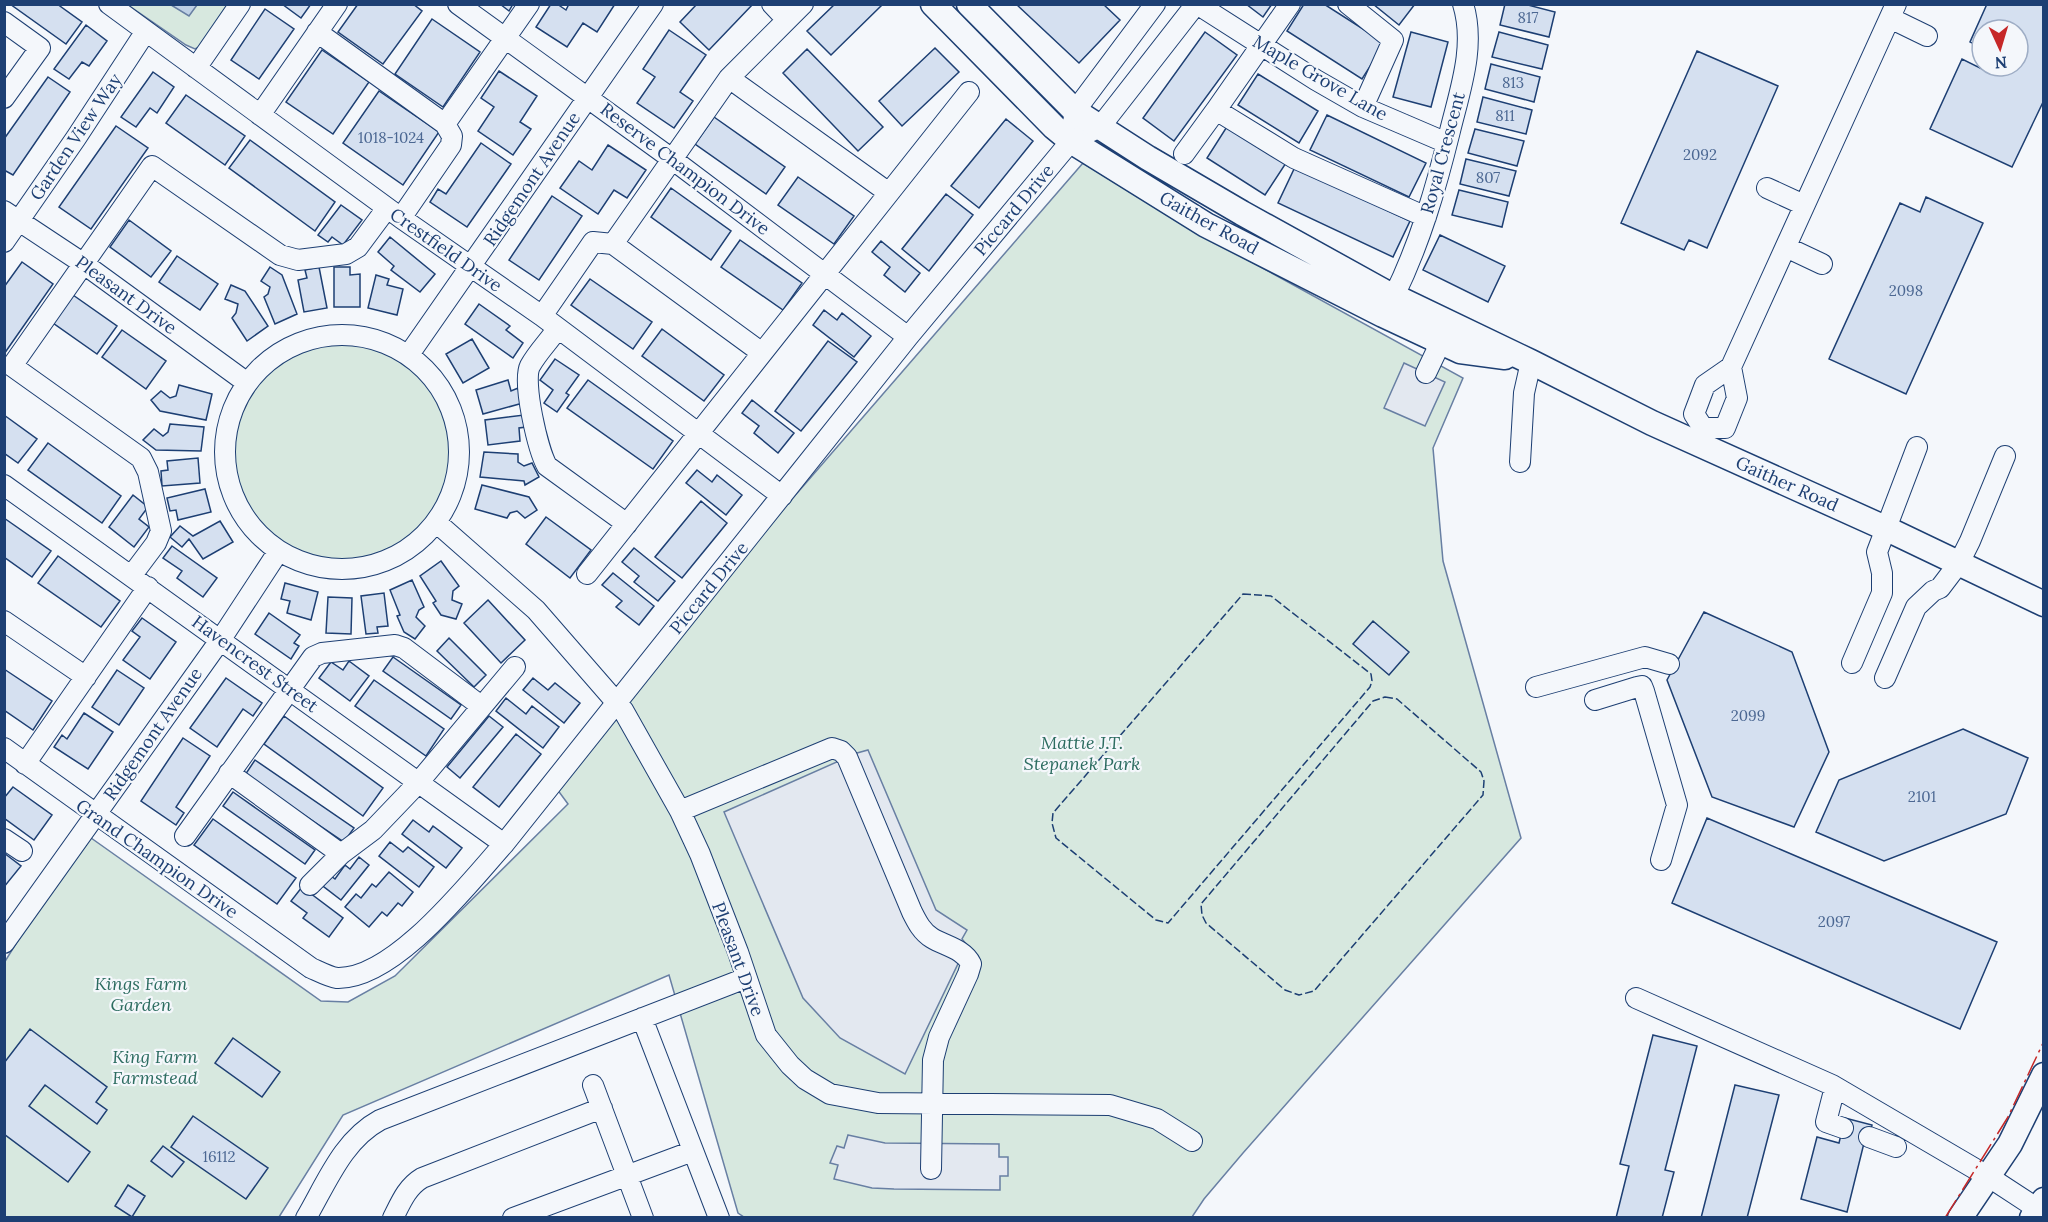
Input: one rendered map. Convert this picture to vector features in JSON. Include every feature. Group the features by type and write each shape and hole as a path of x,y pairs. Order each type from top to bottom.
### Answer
{"main road":[{"name":"Gaither Road","path":"933,4 1054,127 1071,141 1206,225 1383,315 1460,351 1531,362"},
{"name":"Gaither Road","path":"969,4 1075,111 1148,158 1242,213 1394,296 1531,362 1700,435 2043,604"},
{"path":"1960,1218 2010,1144 2043,1075"}],"street":[{"name":"Crestfield Drive","path":"110,4 470,268 542,316 782,496"},
{"path":"196,68 240,4"},
{"path":"260,115 337,4"},
{"name":"Reserve Champion Drive","path":"458,4 672,159 908,337"},
{"path":"446,124 529,4"},
{"name":"Ridgemont Avenue","path":"410,353 653,4"},
{"path":"772,4 787,20"},
{"path":"613,244 729,78 803,4"},
{"path":"1071,141 1075,111 1155,4"},
{"name":"Piccard Drive","path":"311,968 336,978 359,975 400,951 441,914 504,844 908,337 1071,141 1100,127 1197,4"},
{"name":"Maple Grove Lane","path":"1197,4 1363,107 1447,143"},
{"path":"1184,154 1290,4"},
{"path":"1348,4 1393,40 1363,107"},
{"name":"Royal Crescent","path":"1394,296 1426,217 1466,68 1469,28 1463,4"},
{"path":"1731,367 1737,398 1725,428 1700,435 1694,414 1706,385 1731,367 1893,11 1927,36"},
{"path":"4,22 39,48 7,89"},
{"name":"Garden View Way","path":"4,242 12,216 76,138 146,31"},
{"path":"132,575 156,543 161,531 148,472 141,458 12,366 152,166 280,255 298,260 346,254 358,247 394,213 451,145 452,136 446,124 317,33"},
{"path":"729,78 889,194"},
{"path":"587,574 969,92"},
{"path":"1216,110 1294,158 1426,217"},
{"path":"1767,188 1804,205"},
{"name":"Pleasant Drive","path":"12,216 84,264 246,382"},
{"path":"542,316 593,242 613,244 762,353"},
{"path":"1786,247 1822,264"},
{"path":"558,328 529,368 527,382 541,454 547,466 627,524"},
{"path":"345,335 369,338 410,353 440,390 451,410 458,442 458,465 453,488 445,510 437,523 425,535 395,556 377,564 330,568 311,565 278,552 248,523 230,487 226,466 226,438 231,413 246,382 273,358 298,345 321,337 345,335"},
{"path":"1426,373 1436,352 1437,340"},
{"path":"1520,462 1524,393 1531,362"},
{"path":"1852,663 1882,593 1882,573 1876,552 1917,447"},
{"path":"1885,678 1916,607 1933,591 1940,588 1959,563 1971,541 2005,456"},
{"name":"Havencrest Street","path":"5,486 504,844"},
{"name":"Pleasant Drive","path":"437,523 536,610 617,702 680,811 700,854 766,1035 790,1065 804,1078 830,1094 878,1103 1110,1105 1158,1119 1192,1141"},
{"name":"Ridgemont Avenue","path":"4,943 96,816 278,552"},
{"path":"25,764 148,587"},
{"path":"4,621 86,677"},
{"path":"184,836 314,657 322,653 395,645 404,648 481,706"},
{"path":"1536,687 1645,657 1669,664"},
{"path":"310,885 341,854 373,830 418,783 515,667"},
{"path":"1595,700 1642,686 1677,805 1661,860"},
{"name":"Grand Champion Drive","path":"4,748 311,968"},
{"path":"680,811 832,748 841,751 847,758 912,912 921,928 930,937 964,954 971,964 939,1037 933,1060 931,1169"},
{"path":"229,773 341,854"},
{"path":"4,839 22,851"},
{"path":"306,1218 348,1146 367,1127 746,978"},
{"path":"1636,998 1835,1088 1989,1177 2039,1210"},
{"path":"642,1018 719,1218"},
{"path":"593,1085 643,1218"},
{"path":"1835,1088 1826,1122 1843,1128"},
{"path":"393,1218 407,1191 422,1178 602,1108"},
{"path":"1869,1137 1896,1147"},
{"path":"513,1218 693,1151"}],"green space":[{"path":"128,5 231,5 199,47 195,49"},
{"name":"Mattie J.T. Stepanek Park","path":"1083,163 1184,225 1463,378 1433,448 1443,561 1521,838 1243,1153 1204,1199 1192,1217 744,1217 738,1213 669,975 343,1115 279,1217 5,1217 4,963 84,833 321,1001 348,1002 395,976 568,804 554,785 618,700"},
{"path":"353,342 384,350 403,360 419,374 433,390 443,409 451,440 451,462 443,493 433,512 419,528 403,542 384,552 353,560 331,560 300,552 281,542 251,512 241,493 235,472 233,440 241,409 251,390 281,360 300,350 321,344"}],"shaded area":[{"path":"1404,363 1445,382 1425,426 1384,408"},
{"path":"868,750 936,910 967,930 962,939 967,945 905,1074 840,1038 803,998 724,812"},
{"path":"848,1135 885,1143 999,1144 999,1157 1008,1157 1008,1176 1000,1176 1000,1190 872,1188 834,1179 838,1165 830,1163 837,1146 844,1148"}],"water":[{"path":"171,5 197,5 189,16"}],"building":[{"path":"10,4 57,4 82,22 66,44"},
{"path":"282,4 311,4 301,18"},
{"path":"358,4 413,4 422,11 383,64 338,32"},
{"path":"500,4 513,4 509,11"},
{"path":"551,4 557,4 566,10 569,4 615,4 597,32 583,23 567,47 536,27"},
{"path":"697,4 753,4 709,50 680,22"},
{"path":"835,4 883,4 831,55 807,31"},
{"path":"1016,4 1103,4 1120,20 1079,63"},
{"path":"1246,4 1272,4 1263,17"},
{"path":"1304,4 1324,4 1385,43 1362,79 1287,31"},
{"path":"1373,4 1415,4 1399,25"},
{"path":"1505,4 1524,4 1555,12 1549,37 1500,25"},
{"path":"1987,4 2044,4 2044,100 2012,167 1930,129 1962,59 1970,63 1970,78 2030,78 2030,18 1981,18"},
{"path":"265,9 294,29 259,79 231,60"},
{"path":"432,19 480,52 443,107 395,74"},
{"path":"86,25 107,41 89,66 82,62 69,79 54,69"},
{"path":"669,30 706,55 680,92 693,101 674,128 637,103 655,77 643,69"},
{"path":"1205,32 1237,55 1174,141 1143,118"},
{"path":"1411,32 1448,42 1431,107 1393,97"},
{"path":"1499,32 1548,45 1542,69 1492,57"},
{"path":"935,48 959,72 902,126 879,101"},
{"path":"807,49 883,127 858,151 783,73"},
{"path":"322,50 369,82 333,134 286,102"},
{"path":"1697,51 1778,86 1707,248 1689,240 1684,250 1621,223"},
{"path":"1491,64 1540,77 1534,102 1485,89"},
{"path":"499,71 537,96 520,122 531,129 513,155 478,131 494,107 481,98"},
{"path":"153,72 174,87 157,113 150,108 136,127 121,117"},
{"path":"1258,74 1318,111 1299,143 1238,105"},
{"path":"48,77 70,92 13,175 4,170 4,139"},
{"path":"379,91 439,132 403,185 343,143"},
{"path":"186,95 245,136 225,165 166,123"},
{"path":"1483,97 1532,110 1526,134 1477,122"},
{"path":"1327,115 1426,163 1409,197 1310,150"},
{"path":"714,117 785,167 766,194 695,144"},
{"path":"1006,119 1033,141 979,208 951,186"},
{"path":"1228,125 1286,163 1265,195 1207,158"},
{"path":"116,126 148,148 91,229 59,207"},
{"path":"1475,129 1524,141 1517,166 1468,153"},
{"path":"250,140 335,202 315,231 229,168"},
{"path":"481,143 511,164 467,227 430,202 438,189 446,194"},
{"path":"608,145 646,170 627,198 614,190 598,214 560,188 579,161 592,170"},
{"path":"1466,159 1516,171 1509,196 1460,184"},
{"path":"1295,167 1410,221 1393,257 1278,203"},
{"path":"798,177 854,216 834,244 778,205"},
{"path":"671,188 731,231 711,260 651,217"},
{"path":"1459,190 1508,202 1502,227 1452,215"},
{"path":"946,194 973,215 929,271 902,249"},
{"path":"552,196 582,216 539,280 509,260"},
{"path":"1926,197 1983,223 1906,394 1829,359 1900,203 1920,212"},
{"path":"341,205 362,220 343,245 332,237 328,242 318,235"},
{"path":"129,220 171,251 151,277 110,247"},
{"path":"1440,235 1505,266 1488,302 1423,270"},
{"path":"390,237 435,274 420,292 391,270 394,266 378,252"},
{"path":"740,240 802,283 783,310 721,267"},
{"path":"881,241 920,273 905,292 884,275 890,267 872,252"},
{"path":"177,256 218,284 200,310 159,282"},
{"path":"22,262 53,284 4,354 4,287"},
{"path":"270,267 282,275 297,314 275,324 264,297 268,294 270,287 261,281"},
{"path":"319,267 327,308 304,312 298,280 307,278 305,270"},
{"path":"334,267 350,267 350,275 360,274 360,307 334,307"},
{"path":"376,275 389,279 387,285 403,289 397,315 368,308"},
{"path":"590,279 652,322 633,349 571,305"},
{"path":"231,285 245,291 268,326 247,341 232,318 238,304 225,299"},
{"path":"73,295 117,326 97,354 53,323"},
{"path":"479,304 510,326 506,330 523,343 513,358 465,324"},
{"path":"824,310 837,320 842,313 871,336 854,357 813,325"},
{"path":"662,329 724,375 704,401 642,356"},
{"path":"122,330 166,361 146,389 102,357"},
{"path":"472,339 489,368 463,383 446,354"},
{"path":"828,341 857,362 801,431 775,411"},
{"path":"555,359 579,375 566,393 569,395 557,412 544,403 553,390 540,380"},
{"path":"508,380 511,391 518,388 523,403 483,414 476,390"},
{"path":"588,380 673,441 653,469 567,408"},
{"path":"179,385 212,394 206,420 160,411 151,400 161,391 170,398 176,396"},
{"path":"752,400 794,433 778,453 754,433 759,426 742,413"},
{"path":"4,415 37,439 18,463 4,453"},
{"path":"524,415 526,427 519,428 520,441 488,445 485,420"},
{"path":"170,424 204,427 201,451 156,450 143,440 154,429 163,436 168,432"},
{"path":"48,443 121,496 102,523 28,470"},
{"path":"484,452 518,454 518,462 524,466 532,463 539,477 525,485 524,481 480,477"},
{"path":"198,458 200,483 162,486 161,471 168,470 167,461"},
{"path":"697,470 712,482 717,475 742,495 726,515 686,483"},
{"path":"482,485 529,497 537,510 525,518 517,511 510,513 507,518 475,509"},
{"path":"205,489 211,512 178,520 176,510 170,511 167,498"},
{"path":"133,495 148,507 139,519 149,527 134,547 109,527"},
{"path":"701,501 727,523 682,578 655,557"},
{"path":"546,517 591,550 570,578 526,544"},
{"path":"4,518 51,551 32,577 4,557"},
{"path":"220,521 233,542 203,559 189,539 182,547 170,537 180,526 193,536"},
{"path":"172,546 217,578 203,597 177,578 182,571 163,558"},
{"path":"634,548 675,581 658,601 634,582 639,576 622,562"},
{"path":"58,556 120,601 101,627 38,583"},
{"path":"441,561 459,586 453,591 452,600 462,604 456,619 441,615 433,603 436,601 420,576"},
{"path":"613,573 654,606 639,625 616,607 622,601 602,585"},
{"path":"412,580 424,607 419,610 416,617 425,626 415,639 404,632 390,590"},
{"path":"285,583 318,592 311,620 287,613 290,601 281,599"},
{"path":"384,593 388,626 377,627 378,633 366,634 361,596"},
{"path":"328,597 352,598 351,634 326,633"},
{"path":"488,600 525,640 501,663 464,623"},
{"path":"1704,612 1792,652 1829,752 1794,827 1712,797 1667,680"},
{"path":"269,613 300,635 294,643 299,646 291,659 255,634"},
{"path":"142,618 176,642 150,679 123,660 140,637 132,631"},
{"path":"1373,621 1409,652 1389,675 1353,644"},
{"path":"449,638 486,675 474,687 437,651"},
{"path":"393,657 461,705 451,719 383,671"},
{"path":"349,661 369,676 350,701 319,678 331,662 343,670"},
{"path":"4,669 52,701 33,730 4,710"},
{"path":"117,670 144,688 119,725 92,707"},
{"path":"226,678 262,703 253,716 243,709 217,747 190,728"},
{"path":"533,678 548,690 555,683 580,703 564,723 523,690"},
{"path":"374,680 444,729 426,756 355,706"},
{"path":"506,698 526,714 532,706 559,727 543,748 496,711"},
{"path":"84,713 113,732 88,769 54,747 62,735 67,739"},
{"path":"284,716 383,788 363,816 264,744"},
{"path":"489,716 503,727 460,778 447,767"},
{"path":"1963,729 2028,758 2006,814 1884,861 1816,832 1839,780"},
{"path":"516,734 541,754 499,807 473,787"},
{"path":"183,738 210,756 176,807 184,813 176,825 141,801"},
{"path":"255,760 354,828 344,842 245,775"},
{"path":"13,787 52,815 34,840 4,818 4,798"},
{"path":"233,792 315,850 305,864 223,806"},
{"path":"1707,818 1997,942 1960,1029 1672,903"},
{"path":"213,819 296,878 277,904 194,845"},
{"path":"413,820 429,832 433,826 462,848 446,868 402,834"},
{"path":"390,842 403,852 408,847 434,867 419,887 379,856"},
{"path":"4,853 21,866 4,887"},
{"path":"359,857 369,865 341,900 319,883 327,873 335,879 345,865 350,869"},
{"path":"389,872 413,892 402,906 398,903 387,916 382,912 369,927 345,907 356,894 361,898 372,884 376,887"},
{"path":"302,887 343,918 329,937 303,918 307,913 291,901"},
{"path":"30,1029 107,1087 96,1102 107,1110 97,1124 45,1085 29,1106 90,1152 68,1182 4,1134 4,1063"},
{"path":"1653,1035 1697,1046 1665,1170 1674,1172 1662,1218 1616,1218 1629,1166 1620,1164"},
{"path":"233,1038 280,1072 262,1097 215,1063"},
{"path":"1735,1085 1779,1095 1747,1218 1701,1218"},
{"path":"193,1116 268,1168 246,1199 171,1147"},
{"path":"1845,1118 1872,1125 1868,1143 1864,1143 1847,1212 1801,1199 1817,1137 1839,1143"},
{"path":"163,1146 184,1162 172,1177 151,1161"},
{"path":"128,1185 145,1196 132,1217 115,1206"}],"fence":[{"path":"1243,594 1271,596 1371,674 1372,681 1370,687 1168,923 1156,920 1056,838 1052,823 1053,813 1243,594"},
{"path":"1385,697 1397,699 1481,772 1484,781 1483,795 1314,991 1299,995 1285,990 1206,923 1202,915 1201,904 1373,701 1385,697"}],"power":[{"path":"1945,1218 2008,1117 2044,1041"}],"park label":[{"name":"Kings Farm Garden","path":"141,994"},
{"name":"King Farm Farmstead","path":"155,1067"}]}
